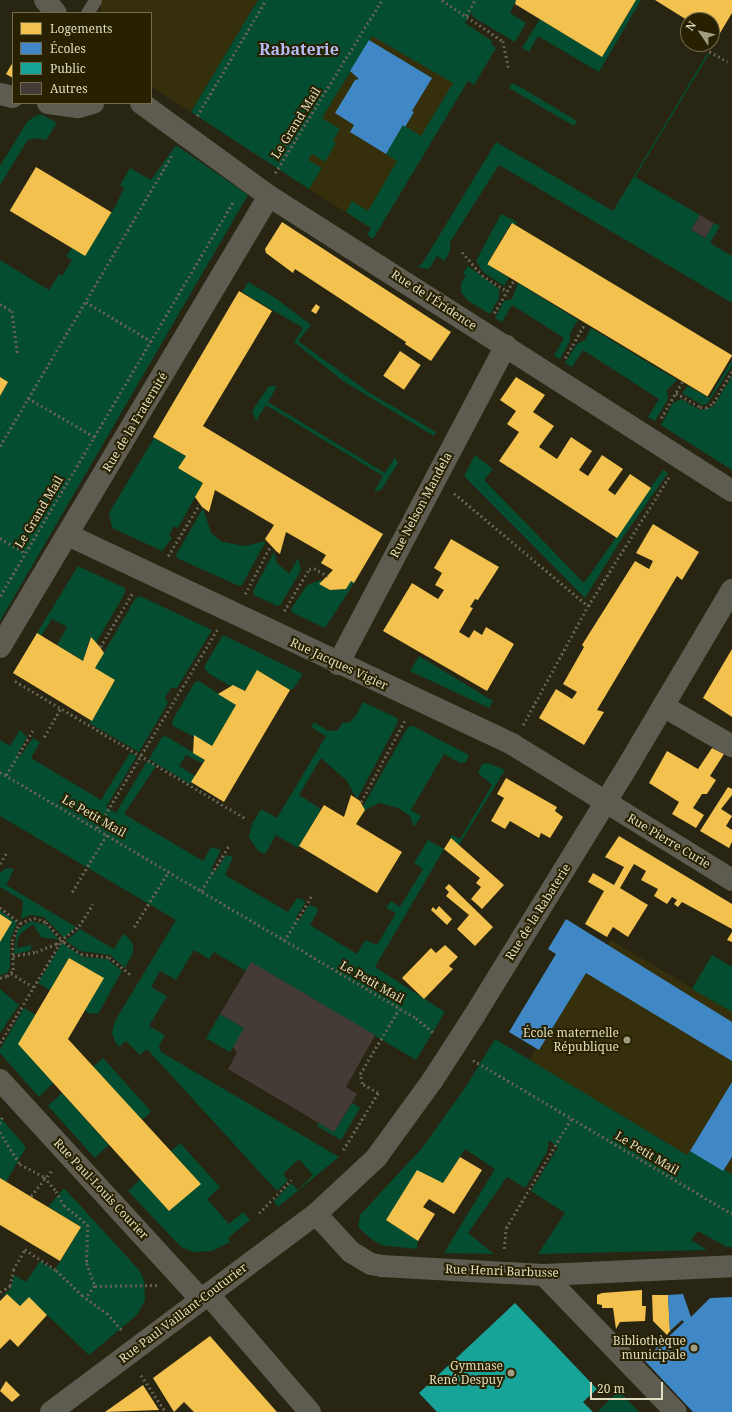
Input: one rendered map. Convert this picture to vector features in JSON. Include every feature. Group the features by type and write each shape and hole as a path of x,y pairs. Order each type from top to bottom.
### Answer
{"street":[{"path":"45,0 55,12"},
{"path":"0,94 12,97"},
{"path":"56,104 78,107 89,104"},
{"name":"Rue de l'Éridence","path":"142,104 184,136 269,196 732,491"},
{"name":"Rue de la Fraternité","path":"0,647 269,196"},
{"name":"Rue Nelson Mandela","path":"338,664 438,472 506,346"},
{"name":"Rue Jacques Vigier","path":"68,535 338,664 512,744 606,802"},
{"name":"Rue de la Rabaterie","path":"316,1214 376,1158 403,1124 453,1049 606,802 732,590"},
{"path":"663,706 732,746"},
{"name":"Rue Pierre Curie","path":"606,802 732,880"},
{"name":"Rue Paul-Louis Courier","path":"0,1080 181,1276 204,1296 310,1412"},
{"name":"Rue Henri Barbusse","path":"316,1214 344,1246 371,1264 544,1275 732,1266"},
{"name":"Rue Paul Vaillant-Couturier","path":"51,1412 204,1296 316,1214"},
{"path":"544,1275 676,1412"}],"lane":[{"path":"88,12 95,0"}],"path":[{"path":"0,446 266,0"},
{"name":"Le Grand Mail","path":"0,596 246,180 276,173 382,0"},
{"path":"442,0 503,41 509,70"},
{"path":"466,16 475,0"},
{"path":"710,52 728,62"},
{"path":"462,252 482,275 507,291"},
{"path":"492,316 513,281"},
{"path":"86,302 151,341"},
{"path":"0,304 12,311 18,356"},
{"path":"562,361 585,324"},
{"path":"676,393 700,407 706,408 713,403 732,371"},
{"path":"658,423 682,382"},
{"path":"28,398 94,437"},
{"path":"512,744 588,606 681,458"},
{"path":"438,472 457,497 588,606"},
{"path":"171,552 199,505"},
{"path":"0,538 25,553"},
{"path":"248,588 270,547"},
{"path":"287,607 309,569 314,568 328,576"},
{"path":"100,647 135,589"},
{"path":"97,828 217,629"},
{"path":"15,681 245,818"},
{"path":"44,736 61,708"},
{"path":"361,802 405,720"},
{"path":"6,775 33,730"},
{"name":"Le Petit Mail","path":"0,772 202,890 284,941 400,1009 453,1049 732,1214"},
{"path":"72,892 107,834"},
{"path":"202,890 230,844"},
{"path":"0,864 6,853"},
{"path":"134,928 169,871"},
{"path":"284,941 313,894"},
{"path":"13,956 42,950 62,940 79,926 93,904"},
{"path":"0,907 20,923"},
{"path":"11,974 14,965 12,941 20,923 34,918 40,919 51,926 62,940 81,954 109,957 131,975"},
{"path":"0,1043 62,940"},
{"path":"11,974 33,987"},
{"path":"0,978 11,974"},
{"path":"343,1150 378,1093 362,1084 360,1074 400,1009"},
{"path":"511,1272 503,1245 506,1228 571,1119"},
{"path":"0,1132 20,1164 44,1177 56,1191 64,1205 88,1225 87,1263 95,1286"},
{"path":"31,1196 44,1177 68,1155"},
{"path":"260,1213 291,1180"},
{"path":"0,1292 10,1286 13,1270 25,1249 47,1262 116,1322 166,1412"},
{"path":"95,1286 171,1286 181,1276"},
{"path":"87,1298 95,1286"}],"shaded area":[{"path":"91,0 258,0 191,112 152,87 152,12 100,12 102,8"},
{"path":"465,23 486,36 371,228 287,175 372,36"},
{"name":"École maternelle République","path":"566,920 607,945 611,940 732,1012 732,1175 690,1151 687,1155 530,1060 536,1048 509,1032 556,955 548,949"}],"green space":[{"path":"258,0 516,0 510,13 526,23 515,42 473,17 472,12 465,23 492,41 491,44 496,48 474,85 468,81 373,239 367,235 371,228 346,212 352,201 368,211 397,161 386,154 403,125 421,136 453,83 372,36 322,118 340,129 333,141 336,143 325,162 312,154 308,160 322,168 309,189 191,112"},
{"path":"636,0 641,0 599,72 538,36 529,52 522,48 540,19 602,57"},
{"path":"707,54 709,54 635,177 700,215 691,230 705,238 714,223 720,226 710,243 732,256 732,303 499,165 450,242 450,250 445,261 437,256 429,269 417,267 422,264 496,142 613,211"},
{"path":"512,83 577,121 574,126 509,88"},
{"path":"37,115 43,115 57,123 46,140 35,138 27,141 0,185 0,166 27,122"},
{"path":"176,145 248,195 0,621 0,396 8,382 0,377 0,260 49,290 59,274 62,276 72,260 66,256 72,248 85,255 116,205 124,188 120,185 130,168 151,180"},
{"path":"501,214 517,222 515,225 511,223 487,264 509,278 504,286 483,272 476,261"},
{"path":"468,266 499,289 499,298 490,314 467,300 461,292 461,283 466,275 463,273"},
{"path":"248,282 274,297 311,325 298,341 370,393 436,432 434,436 343,381 294,342 303,328 242,292"},
{"path":"518,283 578,320 570,333 570,341 560,359 554,356 564,338 512,305 502,322 495,318 504,301 512,299"},
{"path":"591,328 677,380 667,390 668,399 655,421 648,417 659,399 583,350 572,367 565,363 577,344 585,340"},
{"path":"732,360 732,366 707,404 702,405 682,393 688,386 709,398"},
{"path":"732,376 732,470 661,425 673,403 681,399 700,410 713,407"},
{"path":"269,386 277,386 268,402 385,473 395,457 398,463 381,490 374,492 383,476 266,405 256,421 252,411"},
{"path":"154,438 186,456 178,468 203,483 178,528 174,526 169,535 172,538 162,551 112,528 109,513"},
{"path":"475,455 493,469 484,480 584,583 663,470 668,473 621,540 585,598 464,476"},
{"path":"203,508 211,533 222,542 245,546 266,541 242,585 239,586 177,558 176,555"},
{"path":"274,552 277,563 289,574 298,558 301,570 281,604 277,606 254,595 253,591"},
{"path":"78,566 125,588 125,593 96,643 90,638 83,661 57,645 67,627 52,619 41,636 37,633"},
{"path":"320,580 323,581 319,584 330,590 346,589 351,581 354,583 325,628 293,613 291,609 307,585"},
{"path":"140,596 212,630 177,688 171,688 165,698 168,703 139,752 89,723 115,681 95,668 135,599"},
{"path":"223,635 303,674 294,688 290,690 257,670 245,691 233,685 230,686 208,673 204,667"},
{"path":"419,656 493,701 489,708 410,671"},
{"path":"199,681 236,705 212,746 173,726 172,721 195,682"},
{"path":"363,702 397,718 398,722 357,799 346,780 321,758 299,795 321,809 298,848 276,835 265,854 258,851 249,837 252,824 261,809 277,818 326,736 311,727 314,722 328,731 338,730 342,723 350,722 356,715"},
{"path":"413,726 469,755 466,762 460,763 444,754 411,810 421,816 414,827 410,816 398,808 379,803 365,810 363,806 408,727"},
{"path":"20,730 27,737 17,755 20,756 33,738 40,742 31,758 101,800 130,753 137,756 106,807 116,813 147,761 156,766 124,814 203,861 211,847 221,850 211,869 215,872 226,855 233,857 225,875 288,912 297,898 304,900 305,903 295,919 299,921 309,905 316,907 318,911 310,925 357,954 365,940 377,945 396,913 386,908 391,901 400,907 423,869 414,863 428,840 444,849 375,967 445,1012 416,1060 252,963 246,971 214,952 209,959 194,950 176,980 160,971 151,987 167,996 149,1026 165,1035 159,1046 161,1052 339,1157 278,1207 274,1201 291,1183 298,1190 313,1175 299,1159 283,1174 288,1180 277,1191 147,1049 140,1055 126,1041 119,1047 116,1043 112,1033 115,1021 176,920 0,816 0,740 10,746"},
{"path":"166,736 205,760 202,763 186,755 179,766 195,776 190,784 149,759 162,737"},
{"path":"488,763 505,770 459,845 450,837 452,835 460,839 492,785 478,773 482,764"},
{"path":"6,868 14,869 6,885 76,927 64,938 44,917 31,915 21,919 23,901 0,887 0,873"},
{"path":"0,910 17,923 10,940 10,967 7,973 0,975 0,942 12,922 0,914"},
{"path":"31,921 46,925 59,940 41,937 33,924 20,934 17,942 17,948 32,945 30,951 14,954 17,930"},
{"path":"80,929 114,949 123,934 128,937 133,945 133,953 125,968 110,955 80,951 66,941"},
{"path":"62,943 83,957 107,959 122,971 98,1014 88,1013 85,1010 103,978 69,958 50,990 38,983"},
{"path":"712,955 732,967 732,1012 692,989"},
{"path":"0,989 19,1005 0,1033"},
{"path":"24,1008 36,1015 53,1083 39,1097 0,1053 0,1049"},
{"path":"220,1014 244,1028 230,1052 206,1038"},
{"path":"495,1039 687,1155 690,1151 732,1174 732,1247 727,1247 698,1231 691,1240 707,1250 538,1254 565,1213 531,1191 558,1147 549,1140 547,1152 525,1188 507,1177 468,1233 494,1254 444,1253 495,1169 465,1149 443,1183 386,1220 418,1241 417,1249 381,1245 370,1238 358,1227 360,1215 422,1148 465,1088"},
{"path":"103,1058 151,1112 141,1121 93,1067"},
{"path":"62,1093 109,1145 95,1158 48,1106"},
{"path":"352,1103 360,1108 341,1140 317,1126 319,1123 334,1132"},
{"path":"0,1117 26,1147 6,1182 0,1178"},
{"path":"180,1143 220,1187 207,1199 229,1224 243,1212 250,1220 228,1238 230,1242 212,1251 193,1252 181,1247 128,1191 141,1179 169,1211 200,1184 171,1151"},
{"path":"64,1188 139,1270 144,1280 145,1300 137,1315 89,1355 39,1307 20,1306 7,1294 0,1297 10,1290 14,1275 26,1282 40,1261 55,1270 81,1227 48,1207"},
{"path":"619,1391 639,1412 597,1412"}],"building: Logements":[{"path":"516,0 636,0 602,57 515,4"},
{"path":"655,0 732,0 732,13 720,33 720,12 680,12 680,16"},
{"path":"12,64 12,77 6,74"},
{"path":"36,167 111,212 85,256 10,211"},
{"path":"282,222 451,332 431,361 405,344 406,342 295,269 293,273 266,253 265,249"},
{"path":"512,223 732,355 708,397 487,264"},
{"path":"239,291 272,311 203,426 383,534 354,583 351,581 346,589 330,590 319,584 333,570 321,563 326,555 286,532 280,554 265,539 274,525 215,490 209,512 202,507 195,497 203,483 178,468 186,456 153,437"},
{"path":"316,304 320,307 316,314 311,311"},
{"path":"400,351 421,365 404,390 383,376"},
{"path":"0,377 8,382 0,396"},
{"path":"516,377 545,395 533,412 554,426 539,447 557,459 571,437 592,451 579,470 588,476 602,455 623,469 608,490 615,495 630,474 651,488 617,538 499,461 519,432 507,424 516,411 500,400"},
{"path":"653,524 699,552 682,580 677,576 597,710 604,712 584,745 539,718 556,689 572,699 577,692 563,684 584,647 582,645 635,561 649,569 653,561 636,553"},
{"path":"451,539 499,567 478,600 475,599 470,607 473,608 459,632 469,638 474,630 482,635 486,627 514,644 487,691 383,631 412,583 438,599 444,590 435,585 442,573 434,568"},
{"path":"37,633 83,661 91,637 104,653 95,668 115,680 92,721 13,673"},
{"path":"732,649 732,717 703,698"},
{"path":"257,670 290,690 224,802 191,782 205,760 193,753 194,735 212,746 236,705 218,694 233,685 245,691"},
{"path":"712,748 724,754 710,776 716,780 707,794 702,794 693,808 704,815 696,828 672,814 679,802 649,783 667,751 698,769"},
{"path":"506,778 557,807 555,811 563,817 550,838 541,833 539,838 510,821 505,829 491,821 504,798 497,794"},
{"path":"728,787 732,789 732,795 721,809 732,816 726,826 732,830 732,842 729,848 700,831"},
{"path":"351,795 360,801 365,810 356,824 402,852 377,893 299,846 324,805 344,817"},
{"path":"619,836 732,904 732,929 682,902 678,907 674,904 677,900 672,897 667,904 654,896 658,889 641,880 646,871 634,864 620,888 648,905 628,937 613,927 607,937 585,924 604,891 588,882 593,873 614,885 624,867 605,857"},
{"path":"451,838 504,885 482,909 471,899 481,887 476,883 480,878 444,849"},
{"path":"449,884 493,927 475,946 457,929 469,915 446,896 449,892 445,888"},
{"path":"439,906 452,919 447,925 431,910 433,907 436,910"},
{"path":"0,914 12,922 0,942"},
{"path":"732,932 732,942 727,940"},
{"path":"445,945 458,957 449,966 453,969 424,999 402,978 431,948 436,953"},
{"path":"69,958 104,978 68,1039 201,1184 169,1211 18,1044"},
{"path":"460,1157 482,1170 454,1214 429,1199 423,1207 435,1214 418,1241 386,1220 417,1170 443,1183"},
{"path":"0,1178 81,1227 60,1261 0,1225"},
{"path":"642,1290 642,1306 646,1306 645,1321 620,1322 616,1329 613,1308 602,1308 602,1305 597,1304 597,1295 602,1293"},
{"path":"7,1294 20,1306 29,1297 47,1315 18,1347 10,1339 0,1349 0,1301"},
{"path":"652,1295 668,1295 670,1331 667,1335 653,1321"},
{"path":"210,1336 277,1412 194,1412 184,1402 174,1412 153,1378"},
{"path":"6,1381 20,1395 12,1402 0,1391"},
{"path":"143,1385 159,1410 105,1412 129,1395"}],"building: Écoles":[{"path":"369,40 432,78 412,111 414,112 405,127 403,125 386,154 350,132 354,125 335,113 355,80 359,79 350,71"},
{"path":"566,919 732,1022 732,1061 586,973 539,1050 509,1032 556,954 548,949"},
{"path":"732,1082 732,1157 723,1171 690,1151"},
{"name":"Bibliothèque municipale","path":"683,1294 691,1317 710,1298 732,1297 732,1412 693,1412 644,1360 684,1322 682,1320 670,1331 668,1295"}],"building: Public":[{"name":"Gymnase René Despuy","path":"515,1303 597,1389 583,1402 593,1412 437,1412 419,1393"}],"building: Autres":[{"path":"700,215 714,223 705,238 692,230"},
{"path":"251,962 375,1035 346,1087 357,1094 334,1132 228,1069 237,1053 233,1047 244,1028 220,1014"}],"place":[{"name":"École maternelle République","path":"627,1040"},
{"name":"Bibliothèque municipale","path":"694,1348"},
{"name":"Gymnase René Despuy","path":"511,1373"}],"district":[{"name":"Rabaterie","path":"299,49"}]}
